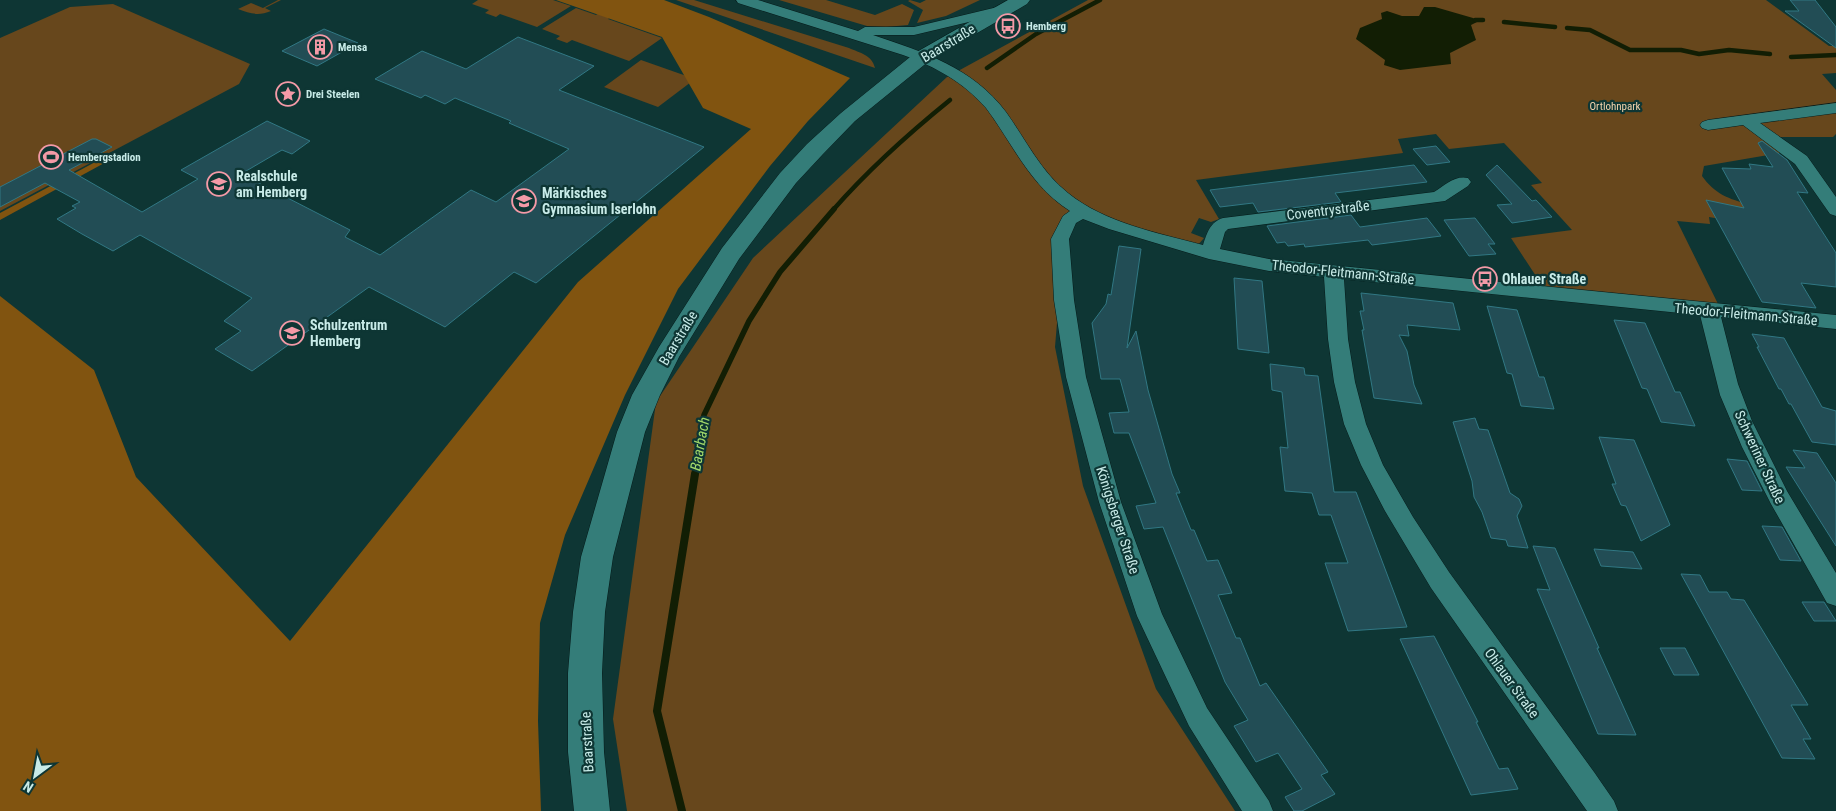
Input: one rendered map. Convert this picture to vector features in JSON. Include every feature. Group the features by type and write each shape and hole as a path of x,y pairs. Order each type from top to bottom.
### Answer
{"main road":[{"name":"Baarstraße","path":"592,811 586,752 585,673 590,603 597,557 631,432 646,395 668,354 730,254 788,178 848,117 922,57 1013,4"}],"street":[{"path":"743,0 835,28 876,32 914,31 1013,4"},
{"name":"Theodor-Fleitmann-Straße","path":"835,28 922,57 953,72 970,83 989,100 1044,181 1082,211 1121,227 1209,253 1240,260 1333,272 1836,322"},
{"path":"1708,125 1836,108"},
{"path":"1746,120 1801,160 1836,210"},
{"name":"Coventrystraße","path":"1209,253 1217,230 1223,224 1439,197 1462,182"},
{"name":"Königsberger Straße","path":"1082,211 1069,220 1060,239 1064,300 1076,376 1110,502 1150,616 1198,717 1239,783 1259,811"},
{"name":"Ohlauer Straße","path":"1333,272 1336,285 1338,339 1349,402 1356,425 1381,482 1416,543 1465,617 1604,811"},
{"name":"Schweriner Straße","path":"1708,310 1713,322 1730,393 1748,437 1786,512 1836,595"}],"green space":[{"path":"281,0 265,8 271,11 262,14 238,9 251,3 263,8"},
{"path":"478,0 553,0 571,6 537,27 500,14 496,17 485,13 489,10 472,4"},
{"path":"676,0 694,0 849,48 868,57 875,68"},
{"path":"779,0 826,0 875,15 902,4 914,10 908,25 867,26"},
{"path":"926,0 980,0 946,16 917,23 923,10 908,1 920,3"},
{"name":"Ortlohnpark","path":"1088,0 1766,0 1829,46 1836,46 1836,73 1822,74 1836,90 1836,134 1833,137 1778,137 1780,153 1704,166 1702,176 1712,187 1729,198 1750,204 1754,225 1709,217 1710,224 1677,221 1721,310 1547,293 1511,238 1572,230 1531,185 1542,183 1504,143 1449,149 1436,134 1398,139 1403,153 1196,180 1219,219 1211,222 1199,218 1191,233 1204,238 1197,246 1082,211 1064,240 1055,347 1083,486 1156,689 1235,811 627,811 613,719 656,402 753,258 947,77"},
{"name":"Hembergstadion","path":"113,4 250,64 239,84 0,211 0,38 70,7"},
{"path":"576,8 596,15 601,12 611,16 608,19 662,38 629,61 572,40 567,43 556,39 560,36 542,29"},
{"path":"641,60 695,79 658,107 604,87"}],"shaded area":[{"path":"556,0 664,0 709,17 850,78 808,121 770,166 678,289 625,395 565,535 540,623 538,721 541,811 0,811 0,296 94,370 136,477 290,641 578,282 751,129 703,108 662,37"},
{"path":"1424,7 1435,7 1473,18 1477,22 1471,25 1476,40 1450,53 1451,64 1400,70 1384,65 1385,60 1356,39 1360,28 1382,19 1381,13 1387,11 1402,16 1419,16"},
{"path":"114,152 119,155 0,220 0,213"}],"building":[{"path":"1790,0 1815,0 1836,27 1836,48 1785,11 1799,11"},
{"name":"Mensa","path":"324,29 358,43 317,66 282,51"},
{"path":"518,37 594,66 559,90 704,147 536,283 514,272 445,327 369,287 252,371 215,349 241,331 224,321 252,298 140,235 113,251 82,234 57,219 76,208 72,206 80,202 45,183 0,207 0,187 92,139 96,139 112,147 69,170 142,212 198,179 181,170 267,121 310,141 292,154 282,150 241,174 350,230 345,237 380,255 471,190 496,202 569,149 509,123 511,121 455,98 445,104 425,95 421,98 375,79 422,51 466,69"},
{"path":"1762,141 1787,160 1808,193 1797,192 1836,253 1836,287 1801,283 1816,308 1762,302 1706,200 1744,208 1722,168 1751,169 1749,164 1773,167 1758,143"},
{"path":"1436,146 1450,162 1427,165 1413,149"},
{"path":"1414,165 1427,182 1335,193 1341,202 1258,212 1253,203 1220,207 1210,190"},
{"path":"1497,165 1532,201 1536,200 1552,217 1512,223 1497,205 1512,204 1486,175"},
{"path":"1351,215 1360,227 1427,218 1441,236 1372,245 1368,240 1305,247 1304,244 1288,246 1285,242 1277,243 1267,226"},
{"path":"1475,218 1495,244 1488,244 1496,254 1469,256 1444,220"},
{"path":"1119,246 1141,249 1127,348 1136,331 1148,390 1172,474 1180,493 1176,493 1191,530 1194,530 1207,561 1218,560 1232,593 1218,595 1236,638 1240,638 1260,686 1266,683 1328,772 1321,775 1335,794 1302,811 1294,811 1285,797 1302,789 1278,753 1256,762 1234,726 1248,720 1225,682 1163,527 1144,529 1136,506 1156,503 1129,433 1114,433 1109,413 1129,412 1120,379 1101,379 1092,323 1106,304 1108,294 1111,295"},
{"path":"1234,278 1262,281 1269,353 1238,349"},
{"path":"1361,293 1453,303 1460,330 1407,325 1409,336 1399,335 1407,351 1414,385 1422,404 1374,398 1362,330 1364,330 1360,311 1364,311"},
{"path":"1487,306 1517,310 1539,377 1544,377 1554,409 1521,406 1512,374 1507,373"},
{"path":"1614,320 1645,323 1675,392 1680,392 1695,426 1661,422 1647,389 1642,388"},
{"path":"1752,334 1784,338 1822,407 1836,411 1836,445 1812,442 1791,404 1789,404 1781,389 1779,389"},
{"path":"1270,364 1304,368 1305,375 1318,376 1334,492 1356,492 1407,627 1348,631 1325,563 1348,563 1331,515 1319,515 1312,493 1285,491 1280,447 1288,448 1282,392 1272,390"},
{"path":"1475,418 1479,429 1488,430 1510,493 1519,499 1522,506 1517,516 1528,548 1508,546 1506,540 1491,538 1482,512 1474,497 1472,481 1453,422"},
{"path":"1599,437 1634,440 1670,525 1641,541 1626,506 1621,505 1612,484 1616,484"},
{"path":"1793,450 1817,453 1836,483 1836,546 1786,467 1805,468"},
{"path":"1727,459 1747,461 1762,491 1742,490"},
{"path":"1762,526 1782,527 1801,561 1780,560"},
{"path":"1533,546 1555,548 1636,735 1598,734 1537,589 1550,590"},
{"path":"1594,549 1633,552 1642,569 1601,566"},
{"path":"1681,574 1700,575 1709,592 1727,592 1731,599 1744,600 1808,705 1791,705 1811,739 1803,739 1815,759 1782,758"},
{"path":"1802,602 1824,602 1836,621 1814,621"},
{"path":"1434,636 1478,722 1476,722 1499,769 1508,768 1518,789 1471,795 1400,639"},
{"path":"1660,648 1685,648 1699,675 1674,675"}],"waterway":[{"name":"Baarbach","path":"987,68 1036,34 1100,0"},
{"path":"1475,20 1483,20"},
{"path":"1504,22 1555,27"},
{"path":"1567,28 1590,30 1630,50 1681,50 1699,54 1729,50 1770,54"},
{"path":"1791,57 1836,55"},
{"name":"Baarbach","path":"833,210 889,152 950,100"},
{"name":"Baarbach","path":"694,475 704,415 749,321 780,272 834,209"},
{"name":"Baarbach","path":"682,811 657,711 695,474"}],"place":[{"name":"Hemberg","path":"1008,26"},
{"name":"Mensa","path":"320,47"},
{"name":"Drei Steelen","path":"288,94"},
{"name":"Hembergstadion","path":"51,157"},
{"name":"Realschule am Hemberg","path":"219,184"},
{"name":"Märkisches Gymnasium Iserlohn","path":"524,201"},
{"name":"Ohlauer Straße","path":"1485,279"},
{"name":"Schulzentrum Hemberg","path":"292,333"}]}
